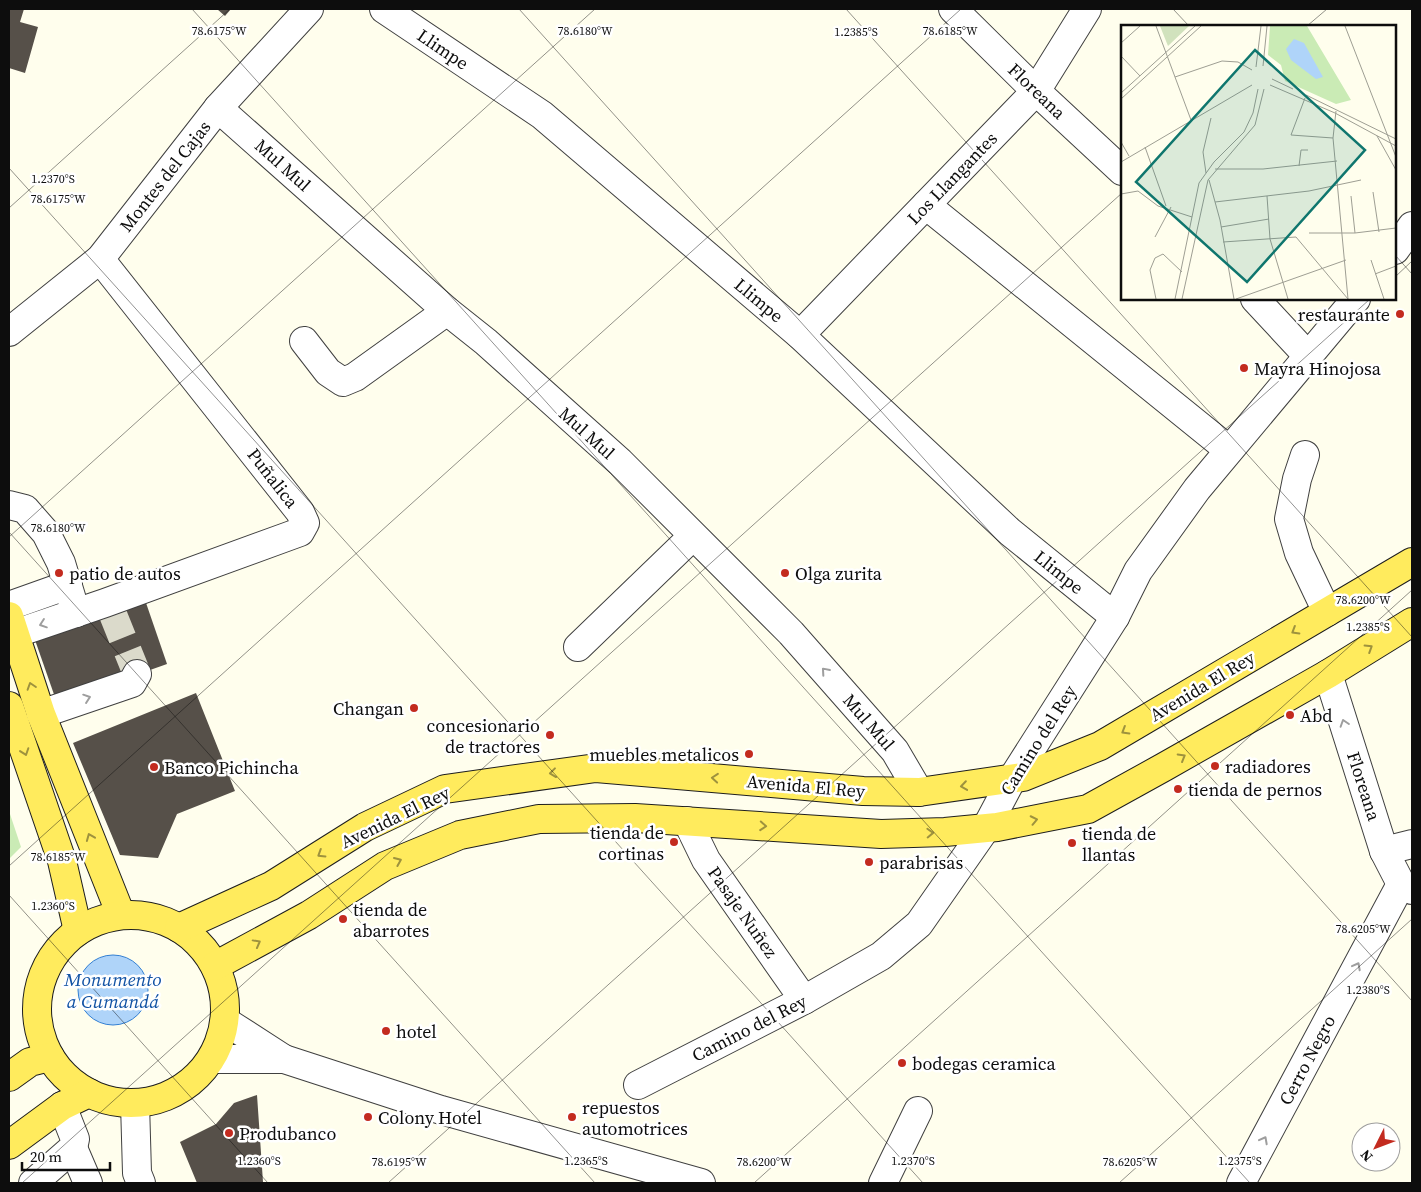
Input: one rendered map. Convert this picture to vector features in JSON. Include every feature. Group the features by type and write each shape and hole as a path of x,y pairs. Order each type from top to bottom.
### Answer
{"main road":[{"name":"Avenida El Rey","path":"178,928 271,886 365,827 445,789 596,768 863,791 919,792 1023,778 1100,746 1412,562"},
{"path":"215,966 309,915 385,866 460,835 538,818 634,818 881,834 997,828 1088,809 1328,674 1412,622"},
{"path":"11,625 41,714 121,915"},
{"path":"9,706 62,862 78,931"},
{"path":"121,915 161,920 178,928 199,944 215,966 225,1002 225,1021 213,1060 188,1085 163,1098 135,1104 112,1102 89,1093 67,1078 50,1057 40,1032 37,1004 42,976 56,951 78,931 98,921 121,915"},
{"path":"9,1077 30,1062 50,1057"},
{"path":"9,1145 62,1106 89,1093"}],"street":[{"name":"Montes del Cajas","path":"9,332 100,259 218,108 309,9"},
{"name":"Llimpe","path":"384,9 542,115 800,335 1010,532 1115,617"},
{"name":"Floreana","path":"953,9 1036,92 1121,170"},
{"name":"Los Llangantes","path":"800,335 1036,92 1087,9"},
{"name":"Mul Mul","path":"218,108 447,311 486,342 620,462 791,633 895,751 919,792"},
{"path":"926,204 1229,450"},
{"path":"1396,249 1412,226"},
{"name":"Puñalica","path":"11,625 109,607 300,532 305,523 300,512 100,259"},
{"path":"1256,300 1308,356"},
{"name":"Camino del Rey","path":"638,1085 804,1000 880,956 919,924 986,828 1012,779 1115,617 1138,571 1197,489 1355,300"},
{"path":"304,341 328,372 343,382 355,377 447,311"},
{"path":"1305,455 1297,479 1289,519 1300,554 1327,612"},
{"path":"9,505 25,510 46,533 62,563 76,613"},
{"path":"578,647 693,536"},
{"path":"9,606 68,586"},
{"path":"41,714 132,683 137,674"},
{"name":"Floreana","path":"1328,674 1384,851 1407,887"},
{"name":"Pasaje Nuñez","path":"687,821 706,860 804,1000"},
{"path":"1384,851 1412,844"},
{"name":"Cerro Negro","path":"1241,1183 1407,887"},
{"path":"225,1021 284,1059 441,1110 701,1183"},
{"path":"213,1060 284,1059"},
{"path":"135,1104 137,1173 141,1183"},
{"path":"62,1106 75,1139 74,1148 88,1183"},
{"path":"883,1183 918,1111"},
{"path":"32,1183 74,1148"}],"green space":[{"path":"9,811 21,847 9,859"}],"water":[{"name":"Monumento a Cumandá","path":"120,955 133,961 142,970 146,976 148,990 146,1004 138,1015 127,1023 106,1025 99,1023 88,1015 80,1004 78,983 80,976 88,965 99,957"}],"building":[{"path":"9,9 24,9 20,22 38,27 25,73 9,68"},
{"path":"217,9 231,9 225,16"},
{"path":"145,600 167,664 57,703 35,640"},
{"name":"Banco Pichincha","path":"196,693 235,791 177,814 158,858 120,855 73,743"},
{"name":"Produbanco","path":"257,1095 263,1182 197,1183 180,1142 216,1124 234,1103"}],"tunnel":[{"path":"112,612 137,674"}],"place":[{"name":"restaurante","path":"1400,314"},
{"name":"Mayra Hinojosa","path":"1244,368"},
{"name":"patio de autos","path":"59,573"},
{"name":"Olga zurita","path":"785,573"},
{"name":"Changan","path":"414,708"},
{"name":"Abd","path":"1290,715"},
{"name":"concesionario de tractores","path":"550,735"},
{"name":"muebles metalicos","path":"749,754"},
{"name":"radiadores","path":"1215,766"},
{"name":"Banco Pichincha","path":"154,767"},
{"name":"tienda de pernos","path":"1178,789"},
{"name":"tienda de cortinas","path":"674,842"},
{"name":"tienda de llantas","path":"1072,843"},
{"name":"parabrisas","path":"869,862"},
{"name":"tienda de abarrotes","path":"343,919"},
{"name":"hotel","path":"386,1031"},
{"name":"bodegas ceramica","path":"902,1063"},
{"name":"Colony Hotel","path":"368,1117"},
{"name":"repuestos automotrices","path":"572,1117"},
{"name":"Produbanco","path":"229,1133"}]}
